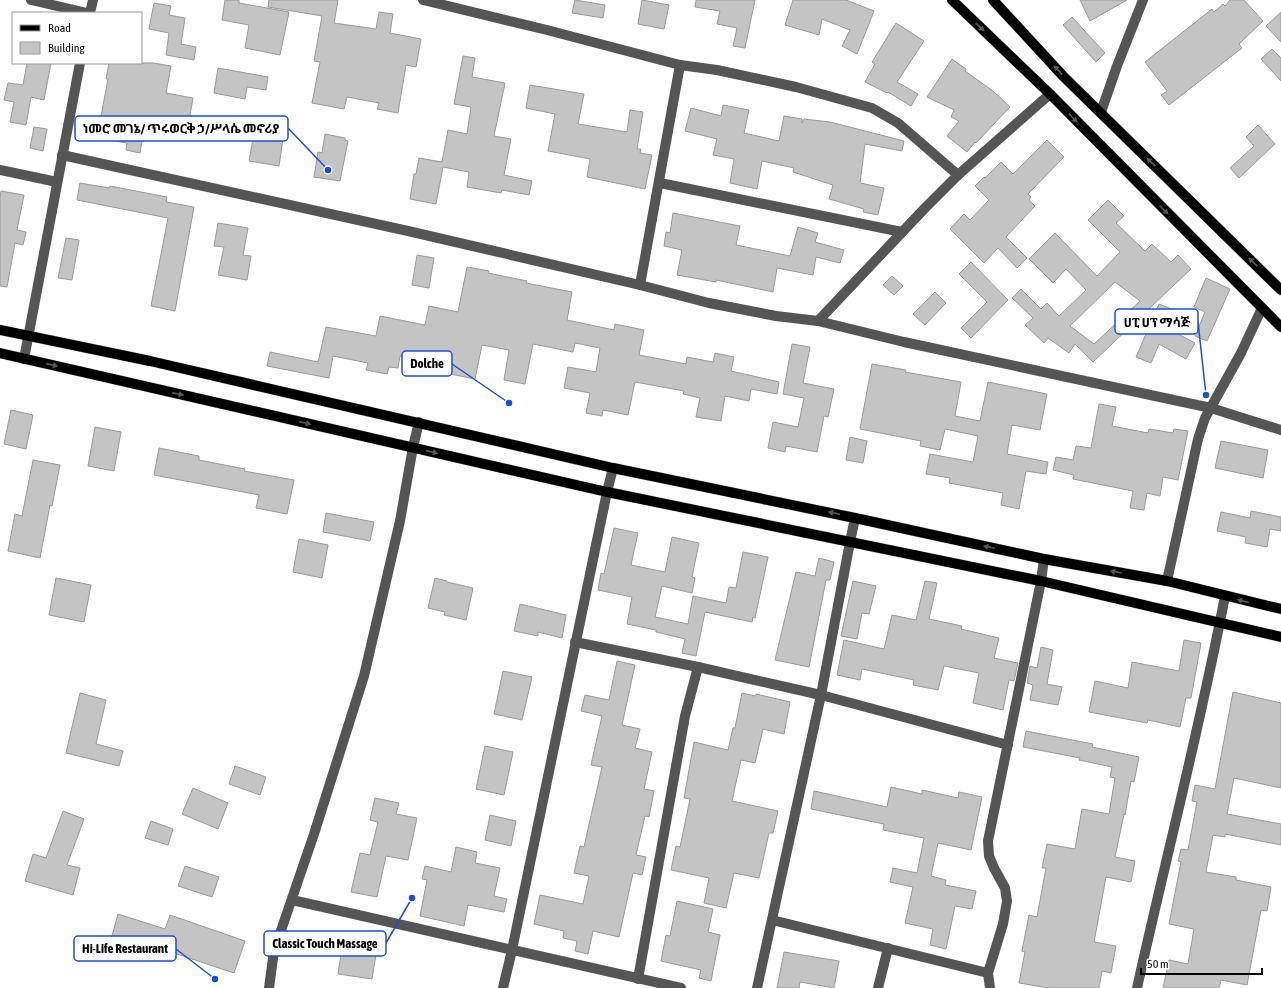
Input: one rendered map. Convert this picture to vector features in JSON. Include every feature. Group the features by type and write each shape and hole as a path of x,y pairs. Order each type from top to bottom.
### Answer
{"main road":[{"path":"952,0 1050,94 1281,327"},
{"path":"992,0 1063,76 1281,290"},
{"path":"0,330 150,361 613,468 856,518 1044,559 1167,581 1281,609"},
{"path":"0,353 607,492 1041,581 1220,624 1281,637"}],"street":[{"path":"31,0 85,12"},
{"path":"89,12 93,0"},
{"path":"423,0 680,65 717,70 796,87 872,108 898,123 958,175"},
{"path":"1101,112 1143,0"},
{"path":"24,359 80,64"},
{"path":"640,285 660,183 680,65"},
{"path":"818,320 958,175 1050,94"},
{"path":"62,155 408,231 731,307 776,316 818,320 904,342 1211,408 1281,430"},
{"path":"0,170 57,182"},
{"path":"660,183 902,232"},
{"path":"1167,581 1198,438 1205,418 1262,308"},
{"path":"269,988 274,951 314,834 364,676 400,521 419,422"},
{"path":"503,988 613,468"},
{"path":"757,988 821,695 850,542 856,518"},
{"path":"990,988 988,972 1007,901 1005,888 994,868 988,849 990,826 1008,745 1041,581 1044,559"},
{"path":"1137,988 1204,697 1225,596"},
{"path":"575,642 698,667 821,695 1008,745"},
{"path":"638,979 685,716 698,667"},
{"path":"292,900 681,988"},
{"path":"772,920 988,972"},
{"path":"878,988 888,948"}],"building":[{"path":"225,0 239,0 239,3 289,12 280,55 245,48 249,25 222,20"},
{"path":"269,0 338,0 334,23 376,29 379,12 393,14 390,33 421,39 416,67 406,65 398,113 377,109 379,103 347,97 344,109 312,103 320,62 314,61 322,16 268,7"},
{"path":"575,0 605,5 603,18 572,13"},
{"path":"642,0 669,5 664,29 638,24"},
{"path":"696,0 755,0 745,48 733,46 737,28 717,24 720,11 695,7"},
{"path":"793,0 846,0 874,11 857,54 842,46 850,30 822,19 819,35 785,25"},
{"path":"1080,0 1127,0 1090,21"},
{"path":"1230,0 1244,0 1263,21 1239,44 1242,48 1169,105 1161,95 1167,91 1145,62 1212,9 1214,12 1223,4 1225,6"},
{"path":"154,3 171,6 169,15 185,18 181,44 196,47 194,60 166,55 169,33 149,29"},
{"path":"1281,12 1281,42 1266,26"},
{"path":"1072,17 1105,53 1096,62 1063,25"},
{"path":"896,23 924,41 897,82 918,94 911,106 888,92 887,93 865,82 875,64 872,62"},
{"path":"1272,49 1281,58 1281,81 1261,59"},
{"path":"463,56 475,58 472,77 505,83 494,136 511,139 504,175 532,181 529,195 502,190 501,193 467,187 469,172 443,167 436,204 410,199 414,174 416,174 419,158 442,162 448,130 467,134 471,107 454,104"},
{"path":"952,59 966,69 965,71 993,91 1010,107 967,152 947,136 959,121 951,117 954,110 927,97"},
{"path":"153,63 171,66 166,93 193,98 187,132 145,124 140,153 126,150 127,143 97,138 108,79 106,79 109,64"},
{"path":"27,64 51,64 44,100 31,97 26,125 10,122 14,102 4,100 8,83 23,85"},
{"path":"218,68 268,77 266,90 247,87 245,99 214,93"},
{"path":"530,85 584,94 578,124 627,132 630,110 643,112 637,149 641,149 640,153 652,155 645,189 587,177 590,159 548,151 555,114 526,108"},
{"path":"723,105 749,110 744,133 779,141 784,116 802,119 802,123 804,119 830,122 904,141 902,151 865,144 860,183 884,188 878,215 863,212 864,209 829,199 833,185 793,172 794,168 762,161 757,189 730,183 734,159 713,155 717,139 685,131 691,108 721,116"},
{"path":"1258,125 1275,144 1239,178 1230,168 1254,146 1246,137"},
{"path":"34,127 47,129 43,151 30,148"},
{"path":"254,133 283,139 279,166 249,161"},
{"path":"325,134 345,138 345,140 348,141 340,181 314,177 318,152 322,153"},
{"path":"1047,140 1064,157 1028,194 1031,197 1029,200 1035,206 1006,237 1027,258 1017,268 998,248 984,263 950,229 964,214 970,220 989,200 975,186 984,177 985,178 1001,162 1013,174"},
{"path":"80,183 109,188 110,186 167,197 166,202 194,207 175,311 151,306 168,218 77,200"},
{"path":"1,191 24,195 17,230 26,232 23,245 15,243 7,287 0,286"},
{"path":"1108,200 1124,216 1116,223 1145,251 1152,244 1171,262 1178,255 1191,269 1093,362 1075,344 1069,353 1048,338 1044,343 1025,325 1033,318 1012,298 1021,289 1041,309 1047,303 1059,316 1086,290 1066,269 1053,283 1029,259 1055,233 1097,276 1120,252 1088,220","holes":["1115,282 1140,301 1094,344 1070,326"]},
{"path":"673,213 740,226 736,245 790,256 798,227 818,233 815,242 844,250 840,263 816,257 813,275 777,268 773,292 716,280 716,282 677,275 682,250 664,246 666,232 670,233"},
{"path":"218,223 248,228 243,255 251,256 247,280 218,275 224,247 214,246"},
{"path":"66,238 79,240 72,280 58,278"},
{"path":"417,255 434,258 429,288 412,285"},
{"path":"971,262 1008,300 971,338 961,328 987,302 959,274"},
{"path":"467,267 527,281 526,283 572,292 567,320 614,330 615,324 644,330 639,355 686,364 687,357 713,362 715,353 734,357 731,371 779,382 777,394 751,389 749,401 725,396 721,421 696,417 700,398 683,394 684,391 635,382 628,415 603,410 602,416 586,413 590,393 564,388 568,367 596,372 600,348 575,343 573,352 533,344 525,384 504,380 509,350 482,345 475,379 445,373 447,365 400,356 398,368 389,367 387,374 366,370 368,363 333,356 329,378 267,366 270,352 318,362 326,327 376,336 380,316 425,325 429,306 458,312"},
{"path":"892,276 903,286 894,295 883,285"},
{"path":"1206,278 1230,289 1207,341 1195,336 1205,312 1194,307"},
{"path":"935,292 946,303 925,325 913,314"},
{"path":"1159,304 1174,310 1167,328 1195,343 1186,359 1159,344 1151,363 1136,357"},
{"path":"792,344 810,347 803,383 834,389 828,417 824,416 817,452 786,446 785,452 768,448 773,422 798,427 804,398 783,394"},
{"path":"872,364 906,370 905,372 961,382 955,416 980,421 988,382 1047,394 1040,430 1012,425 1007,454 1048,462 1046,474 1026,471 1019,509 1001,505 1003,493 949,483 950,478 926,474 930,454 973,462 978,436 945,429 940,450 920,446 921,441 860,429"},
{"path":"1099,404 1116,407 1112,426 1148,433 1149,429 1173,433 1174,429 1188,431 1178,480 1163,477 1160,496 1147,493 1144,510 1130,508 1133,491 1073,479 1074,475 1053,470 1056,457 1073,460 1076,446 1091,448"},
{"path":"11,410 33,415 26,449 4,444"},
{"path":"95,427 121,432 114,471 88,466"},
{"path":"850,437 867,441 863,463 846,460"},
{"path":"1221,441 1268,450 1263,478 1215,468"},
{"path":"159,448 199,456 199,460 245,469 244,471 294,480 287,514 256,508 259,495 154,475"},
{"path":"33,460 60,465 52,506 50,505 40,558 8,551 15,514 22,516"},
{"path":"1251,511 1281,517 1281,531 1270,529 1267,547 1245,543 1246,537 1217,531 1221,512 1250,518"},
{"path":"326,513 374,522 370,541 323,532"},
{"path":"614,528 638,533 631,565 665,572 672,537 699,543 692,577 695,578 692,593 662,586 655,617 688,624 693,596 726,603 729,587 736,588 743,552 768,557 755,618 753,617 752,622 705,612 696,656 682,653 685,639 656,632 656,630 627,624 632,597 598,590 601,573 604,574"},
{"path":"299,539 328,545 322,578 293,572"},
{"path":"819,558 834,562 830,580 826,580 809,667 775,660 796,572 815,576"},
{"path":"56,578 91,585 84,622 49,615"},
{"path":"435,578 473,588 466,620 444,615 445,612 428,608"},
{"path":"853,581 876,586 869,614 862,613 857,639 841,636"},
{"path":"925,581 937,583 929,619 962,626 961,629 999,638 994,658 1018,663 1014,681 1009,680 1003,710 973,703 979,673 944,666 938,690 913,685 914,680 862,669 860,680 837,675 844,640 884,649 892,615 916,620"},
{"path":"520,604 566,615 562,638 538,632 538,636 514,631"},
{"path":"1184,640 1201,643 1191,698 1186,698 1180,727 1148,720 1147,723 1089,712 1095,681 1128,688 1132,662 1179,671"},
{"path":"1041,647 1053,650 1047,684 1062,687 1058,705 1030,700 1033,685 1027,683 1030,666 1037,668"},
{"path":"617,661 635,665 622,725 640,729 635,748 652,752 644,789 654,791 649,817 645,816 636,855 646,857 642,875 633,873 619,937 593,931 588,954 575,951 577,941 563,938 564,931 534,924 540,895 583,904 589,876 574,873 580,846 584,847 602,767 591,765 602,716 581,711 585,695 609,700"},
{"path":"503,671 532,677 522,720 494,714"},
{"path":"1233,692 1281,703 1281,788 1234,778 1227,814 1281,824 1281,845 1225,834 1225,837 1213,835 1206,872 1236,877 1236,880 1271,887 1267,911 1261,910 1247,985 1221,980 1219,988 1163,988 1169,960 1188,964 1194,929 1169,924 1181,862 1178,861 1181,849 1188,850 1197,802 1192,801 1195,785 1215,789"},
{"path":"80,693 106,700 96,744 123,751 119,766 66,753"},
{"path":"742,693 755,696 756,694 790,702 784,734 763,729 755,763 741,760 732,801 778,811 773,833 769,833 759,878 734,873 726,908 704,903 709,878 671,870 676,846 680,847 690,799 684,798 694,742 728,750 733,728 735,728"},
{"path":"1026,731 1093,744 1092,747 1139,757 1134,782 1131,781 1115,857 1135,861 1131,882 1106,877 1094,942 1116,946 1111,973 1102,971 1099,988 1049,988 1019,983 1025,952 1022,951 1029,915 1037,917 1046,868 1042,868 1047,844 1075,849 1082,809 1109,814 1115,778 1110,777 1112,767 1079,760 1080,758 1023,747"},
{"path":"485,746 513,752 504,795 476,789"},
{"path":"235,766 266,777 260,795 229,784"},
{"path":"891,787 922,794 922,790 958,798 959,792 982,797 971,850 938,843 931,876 946,880 945,885 976,891 972,909 955,906 946,949 930,945 933,929 905,923 913,887 890,882 893,868 917,873 924,838 883,830 884,824 811,809 814,791 887,807"},
{"path":"193,788 228,803 218,829 182,814"},
{"path":"375,798 399,803 396,814 417,818 408,860 386,856 377,897 351,892 360,853 370,855 378,822 370,820"},
{"path":"63,811 84,819 67,865 80,868 73,895 25,881 33,854 46,858"},
{"path":"490,815 516,821 511,846 485,840"},
{"path":"151,821 173,829 168,845 145,838"},
{"path":"456,847 477,852 475,863 500,868 494,896 507,899 504,912 468,905 464,926 420,916 427,880 422,879 425,866 451,872"},
{"path":"185,866 219,877 212,897 178,886"},
{"path":"677,901 713,909 708,932 720,935 711,981 699,978 701,970 661,961 666,935 670,936"},
{"path":"118,914 165,929 170,915 245,941 234,973 144,943 143,945 112,936"},
{"path":"353,932 379,936 372,979 338,974 342,948 351,950"},
{"path":"784,952 839,961 834,988 800,982 799,988 777,988"}],"place":[{"name":"ነመሮ መገኔ/ ጥሩወርቅ ኃ/ሥላሴ መኖሪያ","path":"328,170"},
{"name":"ሀፒ ሀፕ ማሳጅ","path":"1206,395"},
{"name":"Dolche","path":"509,403"},
{"name":"Classic Touch Massage","path":"412,898"},
{"name":"Hi-Life Restaurant","path":"215,979"}]}
